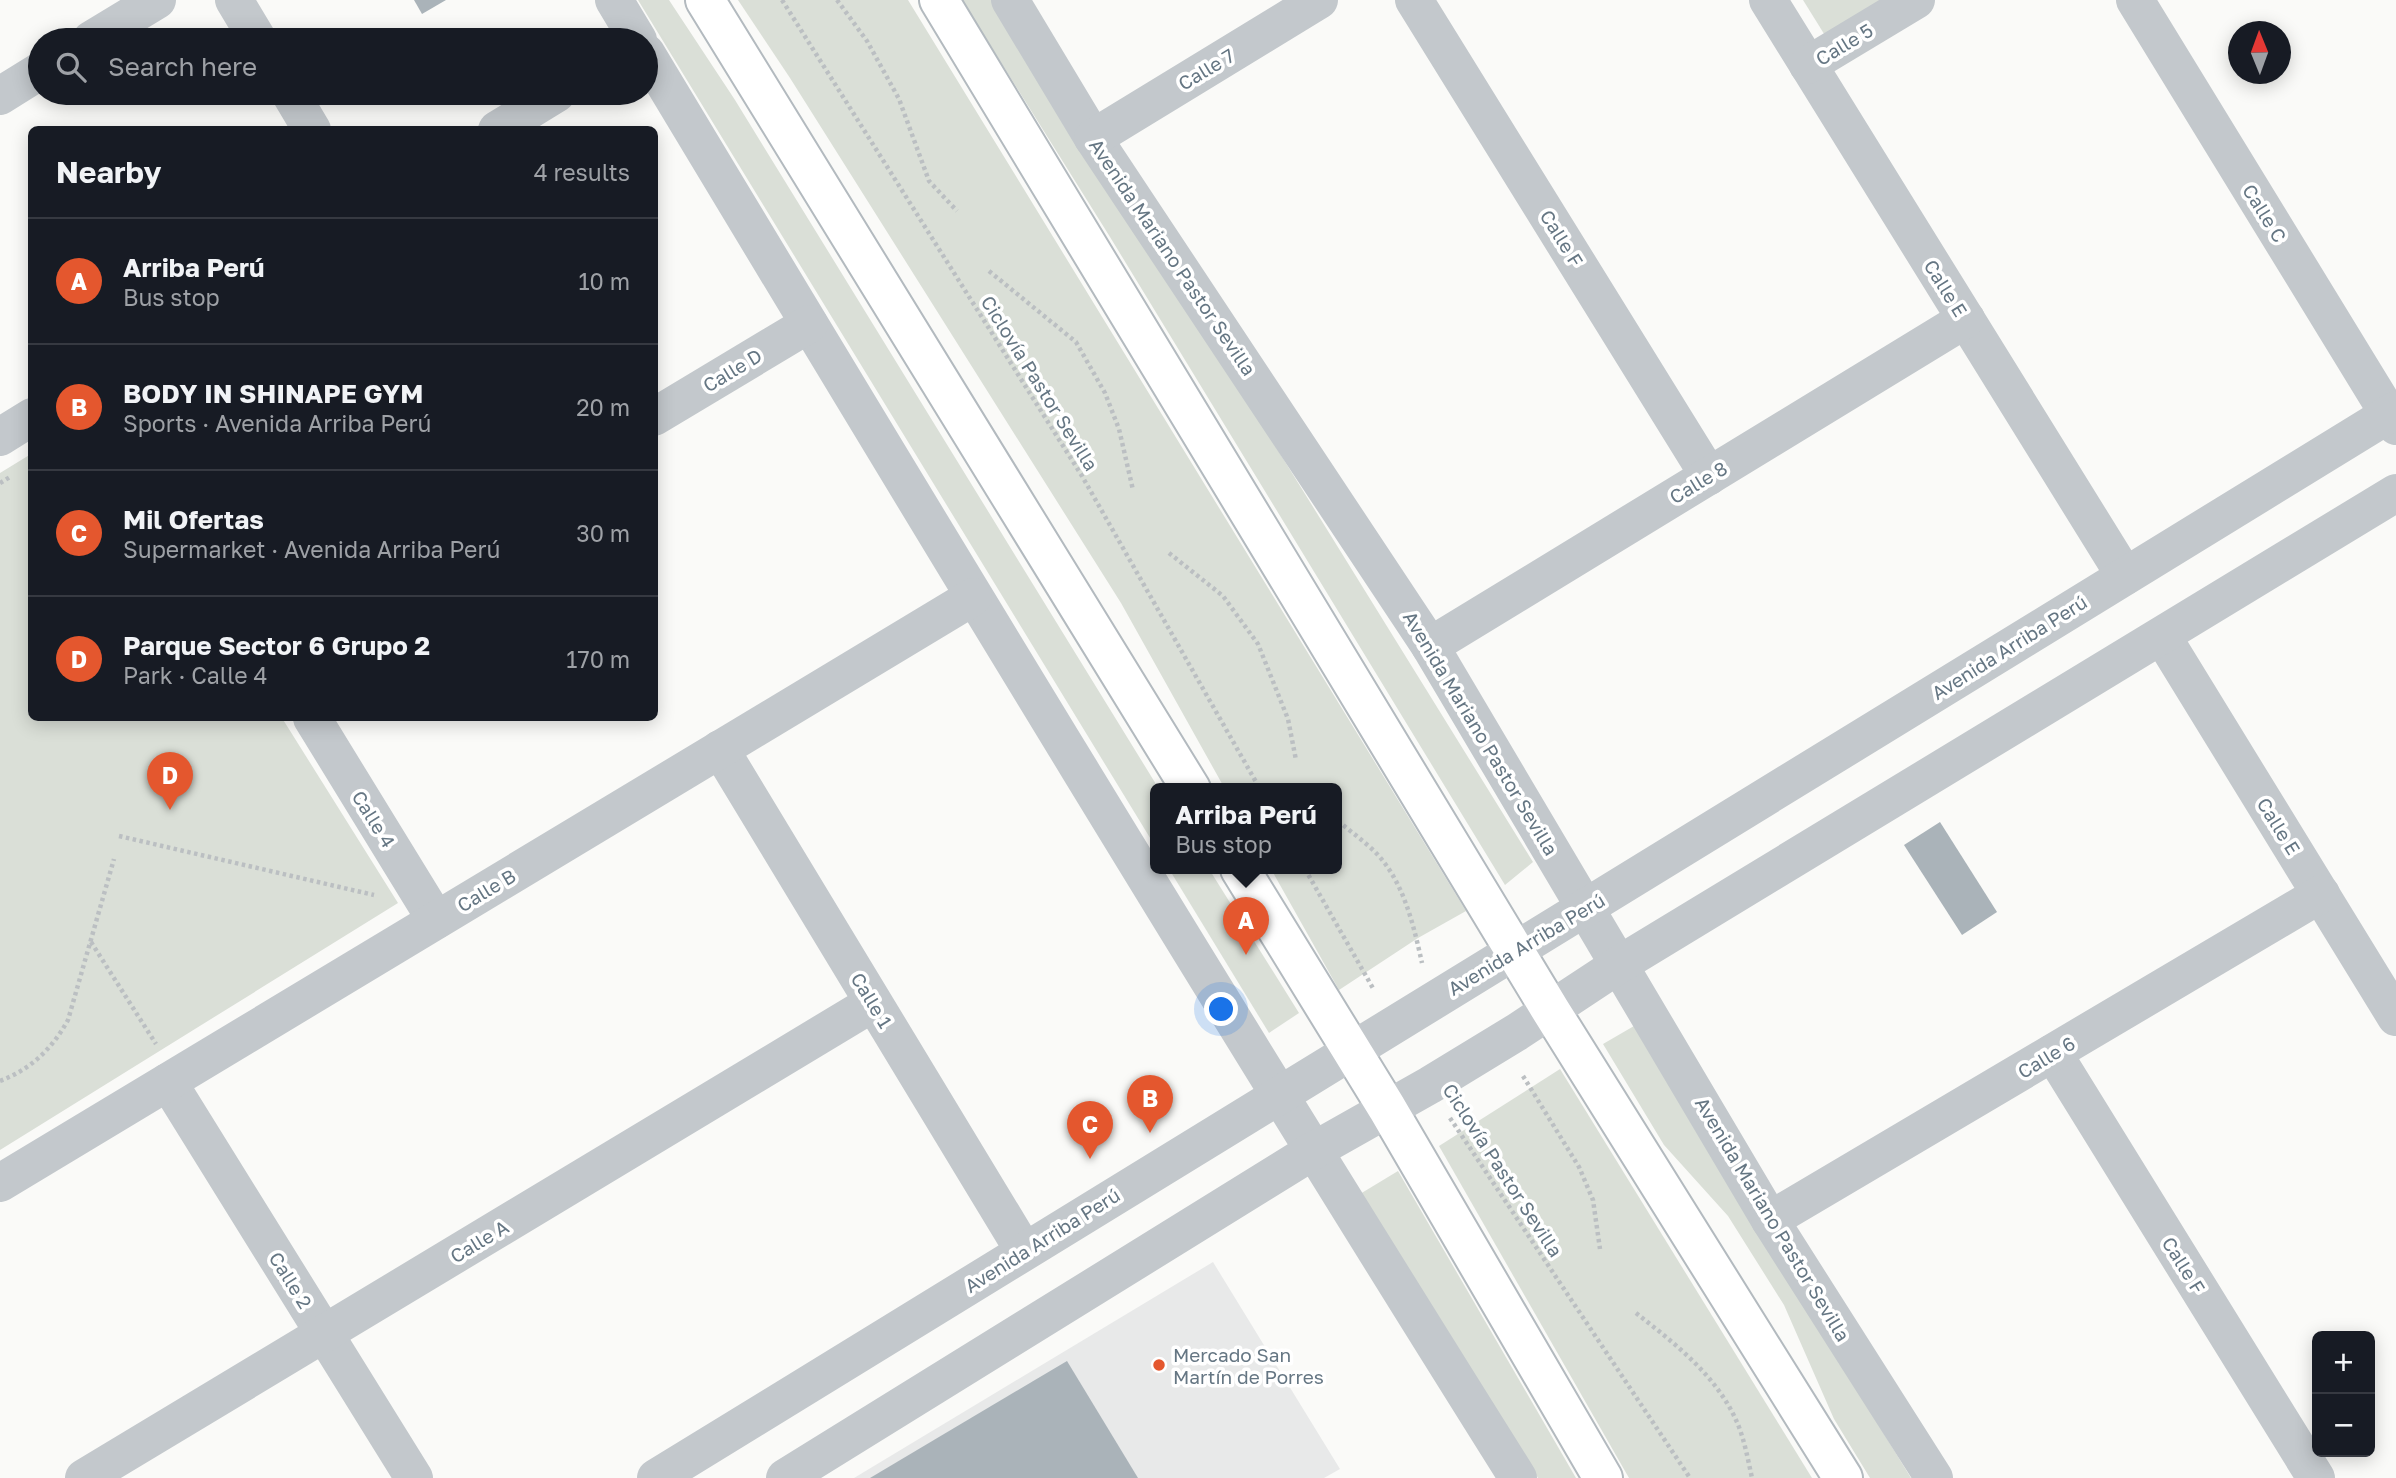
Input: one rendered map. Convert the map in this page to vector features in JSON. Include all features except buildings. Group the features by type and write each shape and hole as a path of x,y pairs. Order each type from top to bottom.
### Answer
{"main road":[{"path":"705,0 1187,783"},
{"path":"939,0 1551,1010 1843,1478"},
{"path":"1243,874 1387,1108 1603,1478"}],"street":[{"path":"111,28 157,0"},
{"path":"234,0 251,28"},
{"path":"614,0 631,28"},
{"name":"Avenida Mariano Pastor Sevilla","path":"1010,0 1093,138 1430,646 1770,1220 1934,1478"},
{"name":"Calle 7","path":"1093,138 1319,0"},
{"name":"Calle F","path":"1414,0 1709,475"},
{"name":"Calle E","path":"1768,0 2125,576"},
{"name":"Calle 5","path":"1808,65 1916,0"},
{"name":"Calle C","path":"2135,0 2394,417"},
{"path":"658,73 973,597 1313,1152 1518,1478"},
{"path":"0,96 28,78"},
{"path":"297,105 310,126"},
{"path":"504,126 538,105"},
{"name":"Calle 8","path":"1430,646 1966,319"},
{"name":"Calle D","path":"658,414 809,324"},
{"name":"Avenida Arriba Perú","path":"656,1478 2125,576 2394,417"},
{"path":"0,437 28,420"},
{"path":"785,1478 1313,1152 1430,1085 1620,964 2396,493"},
{"name":"Calle B","path":"0,1183 973,597"},
{"name":"Calle E","path":"2162,636 2396,1017"},
{"name":"Calle 4","path":"314,721 436,920"},
{"name":"Calle 1","path":"720,749 1024,1251"},
{"name":"Calle 6","path":"1770,1220 2321,894"},
{"name":"Calle A","path":"83,1478 873,1003"},
{"name":"Calle F","path":"2053,1053 2316,1478"},
{"name":"Calle 2","path":"172,1079 324,1334 414,1478"}],"path":[{"name":"Ciclovía Pastor Sevilla","path":"782,0 1082,476 1256,783"},
{"path":"837,0 867,41 899,99 929,181 957,211"},
{"path":"989,271 1076,342 1105,393 1119,429 1133,490"},
{"path":"1169,553 1223,596 1258,644 1288,719 1296,760"},
{"path":"1342,824 1373,850 1388,868 1409,909 1422,963"},
{"path":"119,836 375,896"},
{"path":"0,1081 43,1055 57,1041 68,1020 114,859"},
{"path":"1308,874 1393,1025"},
{"path":"90,941 156,1044 172,1079"},
{"path":"145,1051 167,1037"},
{"path":"1519,1069 1579,1167 1593,1200 1600,1249"},
{"name":"Ciclovía Pastor Sevilla","path":"1430,1085 1690,1478"},
{"path":"1636,1313 1686,1353 1716,1387 1737,1421 1752,1478"}],"shaded area":[{"path":"638,0 669,0 735,100 1155,783 1150,783 1150,838 658,33 658,28 655,28"},
{"path":"738,0 908,0 1466,911 1418,938 1339,990 1274,874 1342,874 1342,783 1222,783 1121,603"},
{"path":"962,0 999,0 1533,862 1505,885 1110,237"},
{"path":"1803,0 1887,0 1826,37"},
{"path":"28,456 28,721 284,721 398,903 0,1150 0,473"},
{"path":"1172,874 1212,874 1299,1013 1269,1033"},
{"path":"1634,1026 1911,1478 1870,1478 1834,1419 1784,1305 1728,1216 1664,1145 1603,1044"},
{"path":"1560,1069 1812,1478 1629,1478 1439,1146"},
{"path":"1398,1171 1576,1478 1538,1478 1360,1194"},
{"name":"Mercado San Martín de Porres","path":"1213,1262 1340,1469 1324,1478 854,1478"}],"place":[{"name":"Parque Sector 6 Grupo 2","path":"170,810"},
{"name":"Arriba Perú","path":"1246,955"},
{"name":"BODY IN SHINAPE GYM","path":"1150,1133"},
{"name":"Mil Ofertas","path":"1090,1159"},
{"name":"Mercado San Martín de Porres","path":"1159,1365"}]}
